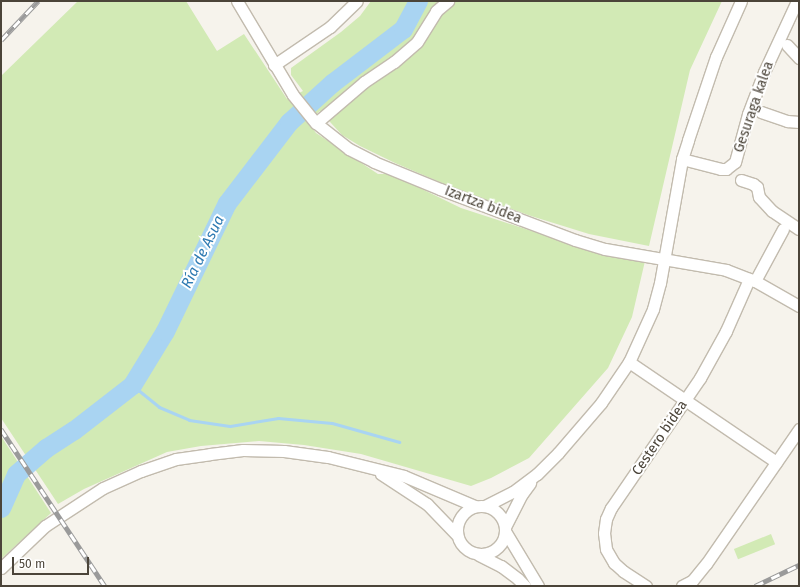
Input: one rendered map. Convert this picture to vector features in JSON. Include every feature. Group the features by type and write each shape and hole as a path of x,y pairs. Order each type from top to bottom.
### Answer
{"street":[{"name":"Izartza bidea","path":"237,1 274,65 293,94 315,121 349,149 374,162 440,189 574,240 605,249 714,267 752,280 799,306"},
{"path":"274,65 330,26 357,1"},
{"path":"315,121 364,82 394,62 417,42 436,11 448,1"},
{"path":"456,534 458,520 462,514 513,492 537,474 558,453 601,403 629,362 653,309 665,258 682,159 716,56 741,1"},
{"name":"Gesuraga kalea","path":"682,159 721,169 726,169 735,162 748,114 764,72 797,1"},
{"path":"788,45 799,58"},
{"path":"760,112 787,121 799,122"},
{"path":"741,180 757,187 759,197 772,211 799,229"},
{"name":"Cestero bidea","path":"646,586 622,571 614,563 605,544 604,533 606,519 611,508 686,400 712,358 752,280 783,229"},
{"path":"629,362 776,462"},
{"path":"682,586 692,581 706,564 799,429"},
{"path":"1,568 46,526 103,488 134,474 176,459 243,450 284,451 328,456 372,469 404,476 498,513 505,529 538,586"},
{"path":"372,469 426,504 456,534 462,546 473,554 479,555 487,554 500,545 505,529 522,494 537,474"},
{"path":"479,555 501,566 525,586"}],"green space":[{"path":"78,1 186,1 217,51 244,34 287,99 303,91 291,75 291,68 341,32 360,16 371,1 722,1 690,70 649,246 589,234 531,216 456,189 395,163 360,146 342,135 320,111 308,122 316,133 378,174 391,174 461,208 596,252 624,259 632,256 645,261 632,317 608,368 529,458 491,478 471,486 361,454 304,445 259,441 201,446 167,452 84,489 58,504 1,418 1,76"},
{"path":"1,436 51,513 1,559"},
{"path":"771,534 775,544 738,559 734,549"}],"waterway":[{"name":"Ría de Asua","path":"1,508 16,474 46,448 74,430 132,385 165,331 227,203 289,122 332,83 403,29 418,1"},
{"path":"132,385 159,407 189,420 230,426 278,418 332,423 399,442"}],"railway":[{"path":"1,40 38,1"},
{"path":"1,429 105,586"},
{"path":"755,586 799,565"}]}
